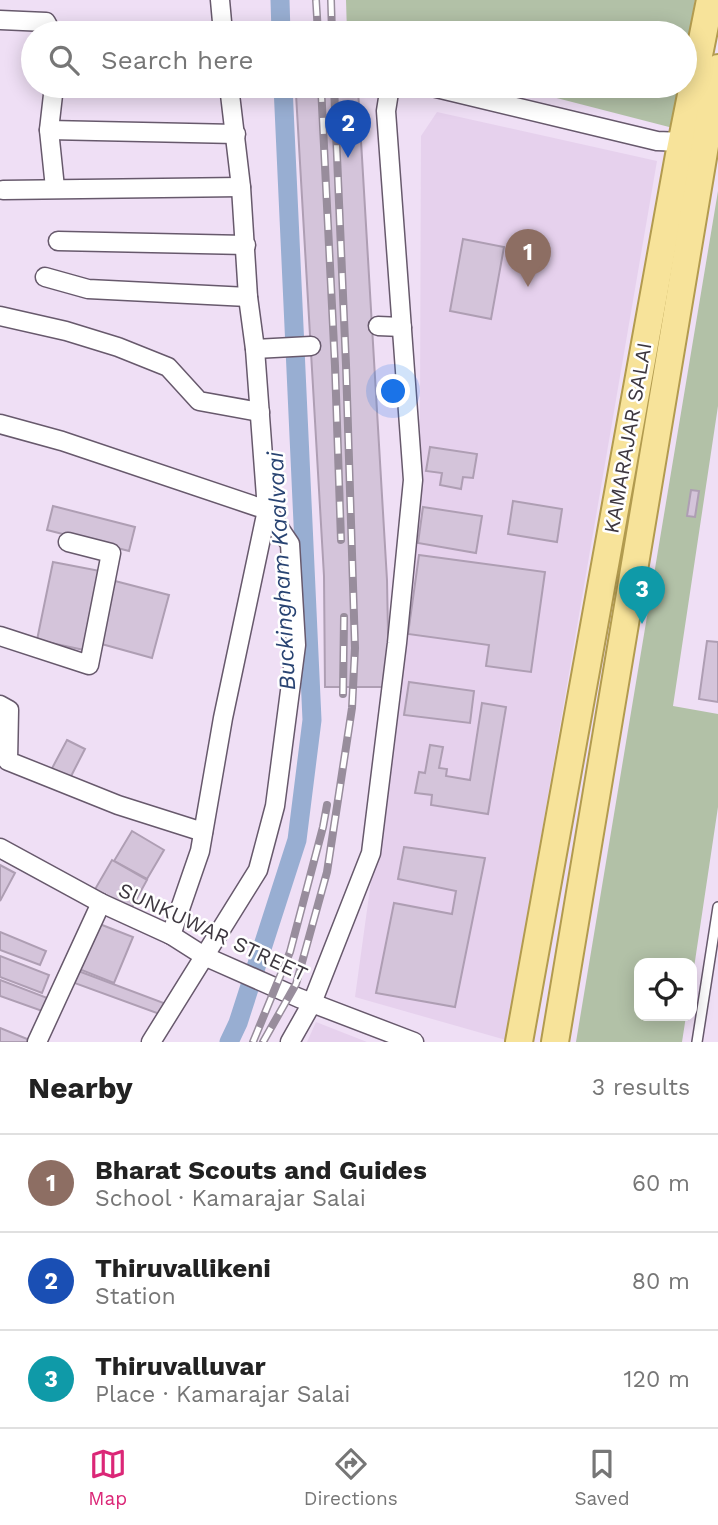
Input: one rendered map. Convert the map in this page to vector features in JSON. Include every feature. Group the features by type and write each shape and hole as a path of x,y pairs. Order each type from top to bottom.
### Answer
{"main road":[{"name":"KAMARAJAR SALAI","path":"555,1042 702,139 709,0"},
{"name":"KAMARAJAR SALAI","path":"519,1042 718,68"}],"street":[{"path":"220,0 222,21"},
{"path":"0,20 23,21"},
{"path":"53,98 49,130 55,188"},
{"path":"171,934 200,851 223,718 267,510 241,187 231,98"},
{"path":"290,1042 305,1001 371,853 397,643 413,480 386,111 388,98"},
{"path":"478,98 657,141 702,139"},
{"path":"49,130 236,134"},
{"path":"3,190 241,187"},
{"path":"58,241 246,245"},
{"path":"45,277 88,289 248,297"},
{"path":"0,316 66,331 118,347 168,368 199,401 260,412"},
{"path":"378,326 402,327"},
{"path":"255,349 311,346"},
{"path":"0,424 62,441 267,510 290,544 296,645 275,806 258,870 151,1042"},
{"path":"0,636 89,665 111,553 68,542"},
{"path":"0,705 9,710 8,761 118,805 203,832"},
{"name":"SUNKUWAR STREET","path":"0,848 101,903 171,934 204,956 305,1001 414,1042"},
{"path":"37,1042 101,903"}],"lane":[{"path":"697,1042 718,907"}],"shaded area":[{"path":"437,112 657,161 506,1040 355,997 393,722 420,414 421,136"},
{"path":"316,1022 367,1042 307,1042"}],"green space":[{"path":"346,0 695,0 691,21 347,21"},
{"path":"557,98 678,98 673,128"},
{"path":"718,191 718,406 673,706 718,714 718,807 695,958 634,958 634,1021 685,1021 682,1042 576,1042"}],"building":[{"path":"296,98 358,98 387,580 389,687 325,687 324,576"},
{"path":"463,239 504,247 491,319 450,311"},
{"path":"430,447 477,454 473,478 463,477 461,489 440,485 442,473 426,471"},
{"path":"691,490 699,491 695,517 687,516"},
{"path":"513,501 562,509 557,542 508,534"},
{"path":"53,506 135,527 129,551 47,530"},
{"path":"423,507 482,516 476,553 418,543"},
{"path":"419,555 545,572 531,672 486,666 489,645 408,634"},
{"path":"53,562 100,571 84,650 37,640"},
{"path":"115,581 169,595 152,658 98,643"},
{"path":"707,641 718,642 718,702 699,699"},
{"path":"409,682 474,691 470,723 404,715"},
{"path":"482,703 506,707 488,814 431,805 432,795 415,793 419,772 425,773 430,745 443,747 439,768 447,769 446,776 470,780"},
{"path":"67,740 85,749 67,784 49,774"},
{"path":"132,831 164,850 147,879 114,861"},
{"path":"404,847 485,858 455,1007 376,993 394,903 452,914 456,891 398,879"},
{"path":"112,860 147,880 130,911 94,891"},
{"path":"0,865 15,873 0,901"},
{"path":"97,923 133,937 114,983 79,969"},
{"path":"0,932 46,951 40,965 0,950"},
{"path":"0,956 49,975 42,993 0,977"},
{"path":"73,969 169,1005 165,1016 69,981"},
{"path":"0,980 50,999 45,1012 0,996"},
{"path":"0,1028 32,1041 32,1042 0,1042"}],"waterway":[{"name":"Buckingham Kaalvaai","path":"280,0 281,21"},
{"name":"Buckingham Kaalvaai","path":"229,1042 238,1023 297,840 312,720 284,98"}],"railway":[{"path":"316,0 317,21"},
{"path":"331,0 332,21"},
{"path":"322,98 341,540"},
{"path":"263,1042 296,984 327,872 352,708 355,648 335,98"},
{"path":"343,694 344,617"},
{"path":"253,1042 290,952 327,805"}],"place":[{"name":"Thiruvallikeni","path":"348,158"},
{"name":"Bharat Scouts and Guides","path":"528,287"},
{"name":"Thiruvalluvar","path":"642,624"}]}
